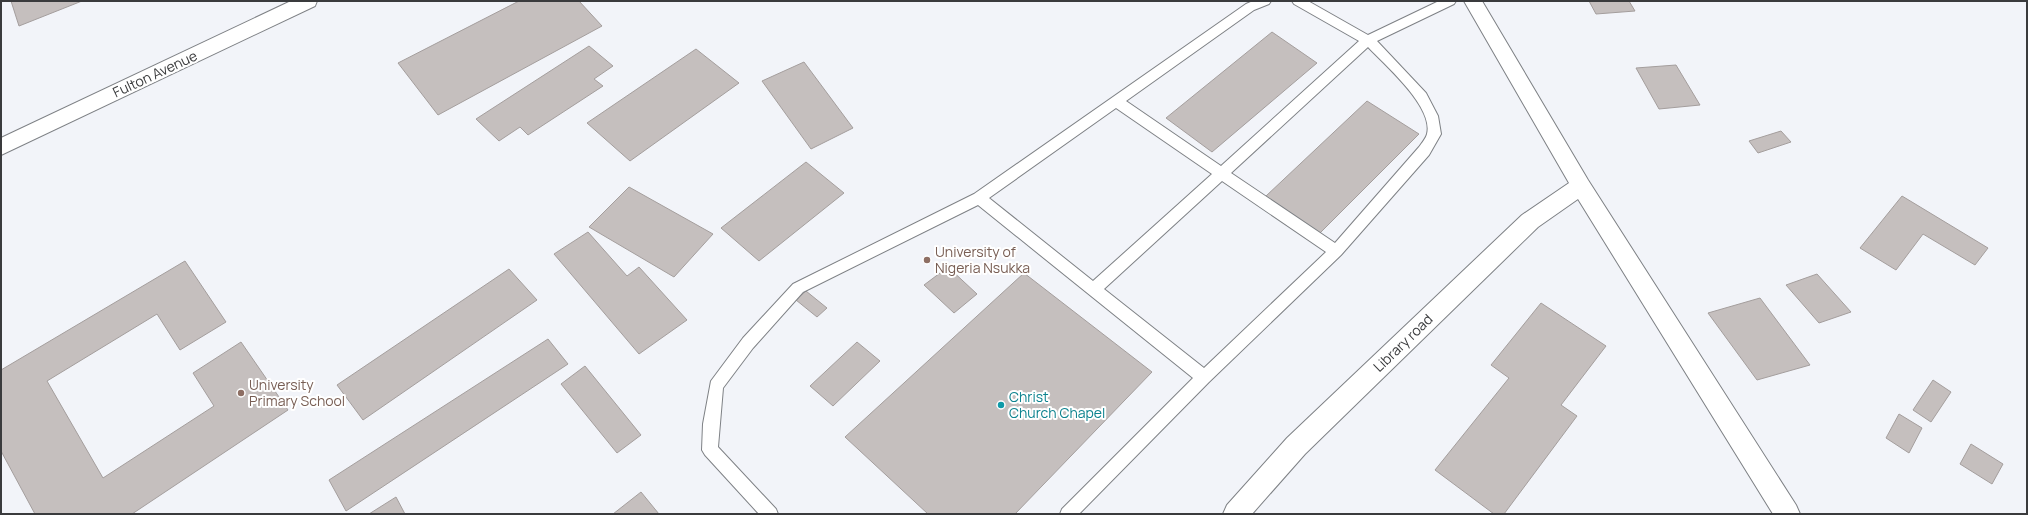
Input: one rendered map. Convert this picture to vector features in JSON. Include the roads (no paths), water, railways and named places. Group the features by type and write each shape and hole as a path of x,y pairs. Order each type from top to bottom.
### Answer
{"street":[{"name":"Fulton Avenue","path":"1,147 308,1"},
{"path":"1474,1 1582,186 1787,514"},
{"name":"Library road","path":"1236,514 1296,446 1530,221 1582,186"}],"lane":[{"path":"770,514 710,450 711,424 716,386 748,343 798,288 978,198 1250,7 1265,1"},
{"path":"1068,514 1204,377 1336,251 1424,151 1434,134 1432,116 1422,96 1368,40 1298,1"},
{"path":"1094,290 1368,40 1450,1"},
{"path":"1116,102 1222,172 1336,251"},
{"path":"978,198 1204,377"}],"place":[{"name":"University of Nigeria Nsukka","path":"927,260"},
{"name":"University Primary School","path":"241,393"},
{"name":"Christ Church Chapel","path":"1001,405"}]}
